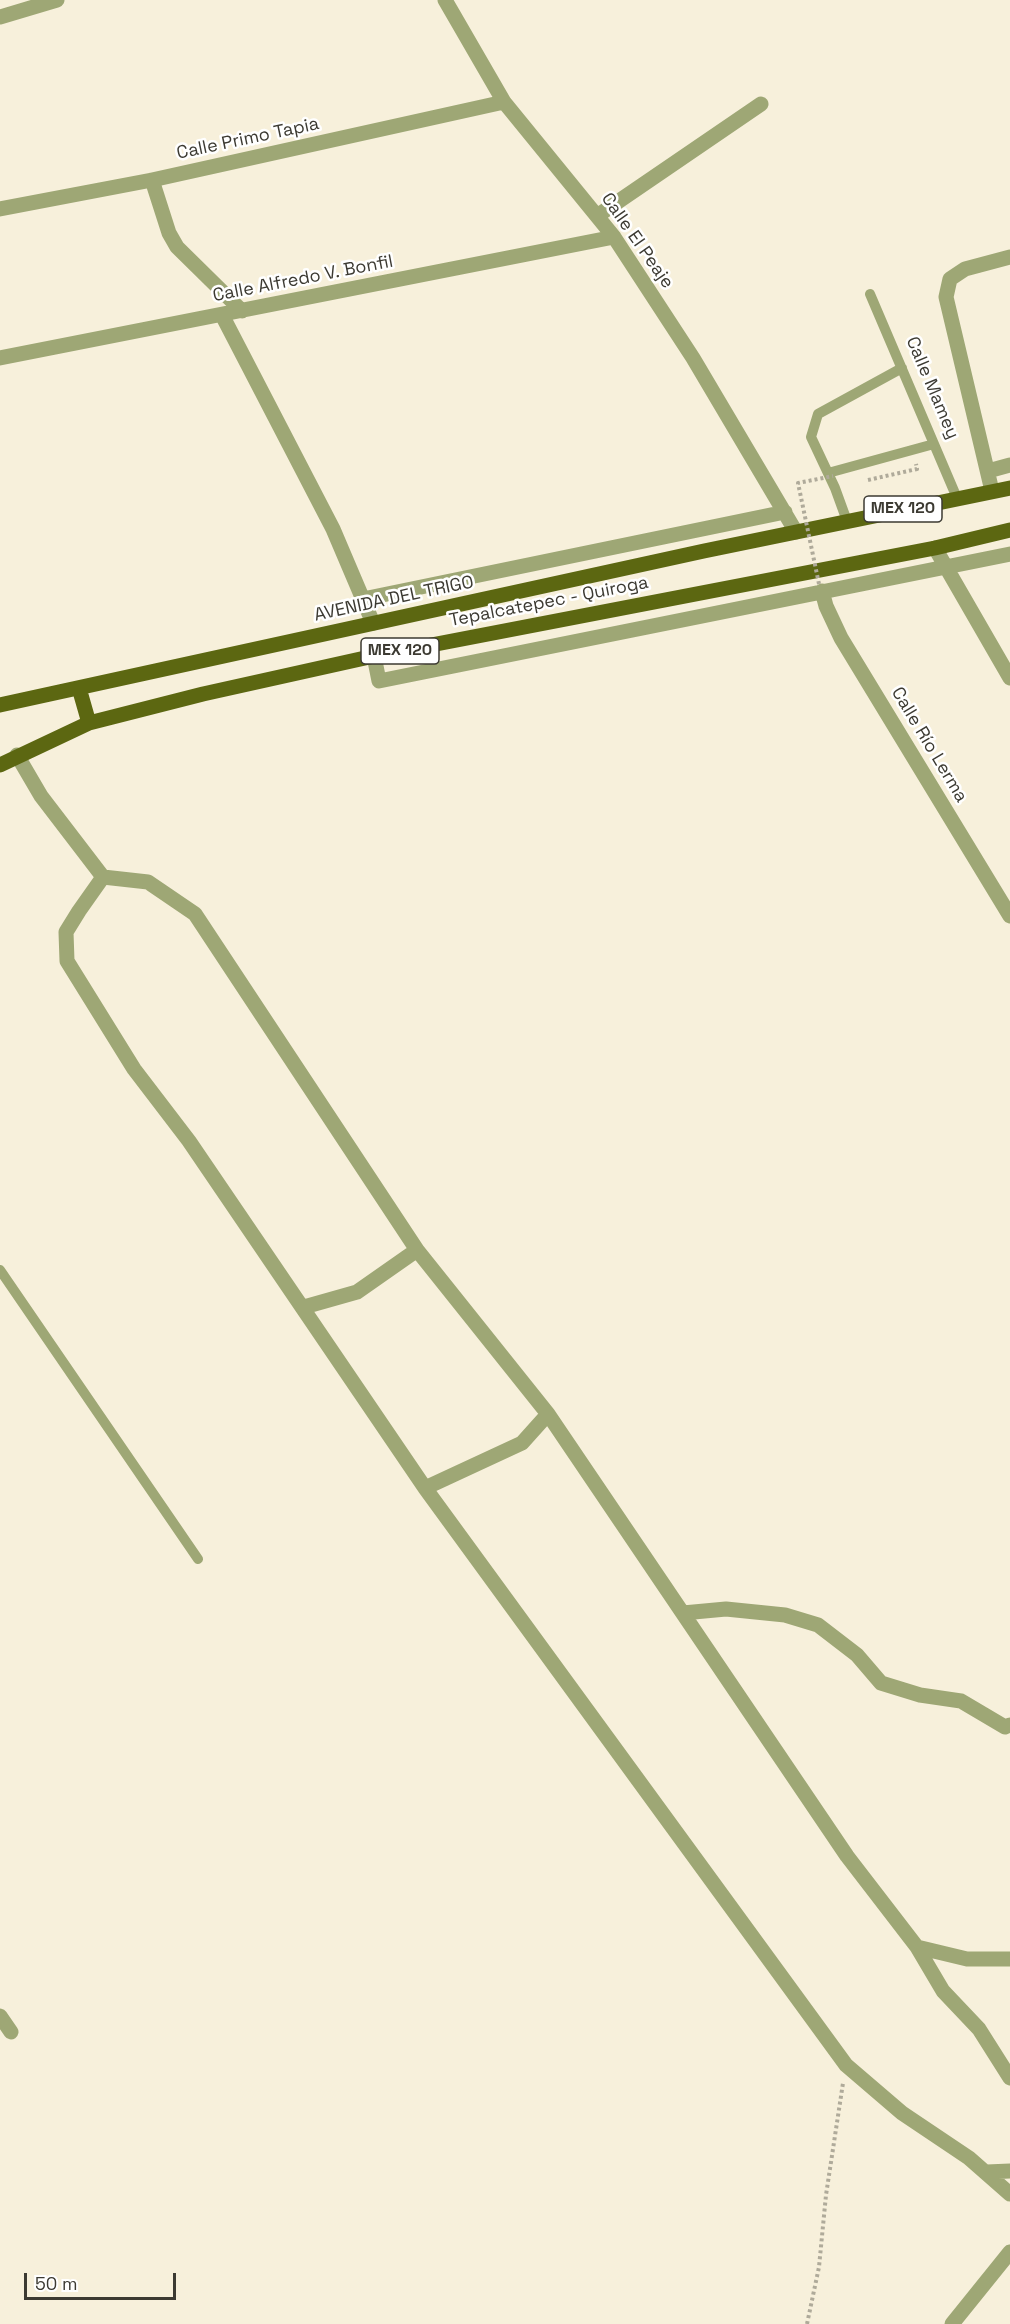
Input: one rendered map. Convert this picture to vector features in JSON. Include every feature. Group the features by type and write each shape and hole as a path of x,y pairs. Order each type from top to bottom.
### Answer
{"main road":[{"name":"MEX 120","path":"796,532 1010,488"},
{"name":"Tepalcatepec - Quiroga","path":"0,765 88,723 203,694 374,656 935,548 1010,530"},
{"name":"AVENIDA DEL TRIGO","path":"0,705 796,532"},
{"path":"79,688 88,723"}],"street":[{"path":"0,17 57,0"},
{"name":"Calle El Peaje","path":"445,0 504,102 614,237 693,358 796,532"},
{"name":"Calle Primo Tapia","path":"0,209 152,180 504,102"},
{"path":"597,216 761,104"},
{"path":"152,180 169,233 177,248 242,311"},
{"name":"Calle Alfredo V. Bonfil","path":"0,358 614,237"},
{"path":"992,491 946,297 950,279 965,269 1010,257"},
{"path":"222,315 333,529 373,623"},
{"path":"988,471 1010,465"},
{"path":"363,599 785,512"},
{"path":"935,548 1009,676"},
{"path":"374,656 379,681 820,588 1010,554"},
{"name":"Calle Río Lerma","path":"820,588 841,638 1010,916"},
{"path":"17,755 41,796 103,877 148,882 195,914 417,1250 548,1414 847,1856 917,1947 943,1991 979,2029 1010,2078"},
{"path":"103,877 66,932 67,961 134,1069 189,1141 425,1488 846,2065 902,2114 987,2172 1010,2194"},
{"path":"304,1307 357,1292 417,1250"},
{"path":"425,1488 522,1443 548,1414"},
{"path":"683,1613 726,1609 785,1615 818,1625 857,1655 881,1683 920,1695 961,1701 1005,1727 1010,1725"},
{"path":"917,1947 968,1959 1010,1959"},
{"path":"0,2016 11,2032"},
{"path":"987,2172 1010,2171"},
{"path":"952,2324 1010,2252"}],"lane":[{"name":"Calle Mamey","path":"870,294 957,498"},
{"path":"847,521 830,475 811,437 818,414 902,368"},
{"path":"830,475 934,444"},
{"path":"0,1270 198,1559"}],"path":[{"path":"820,588 798,483 830,475"},
{"path":"807,2324 819,2267 826,2195 846,2065"}]}
